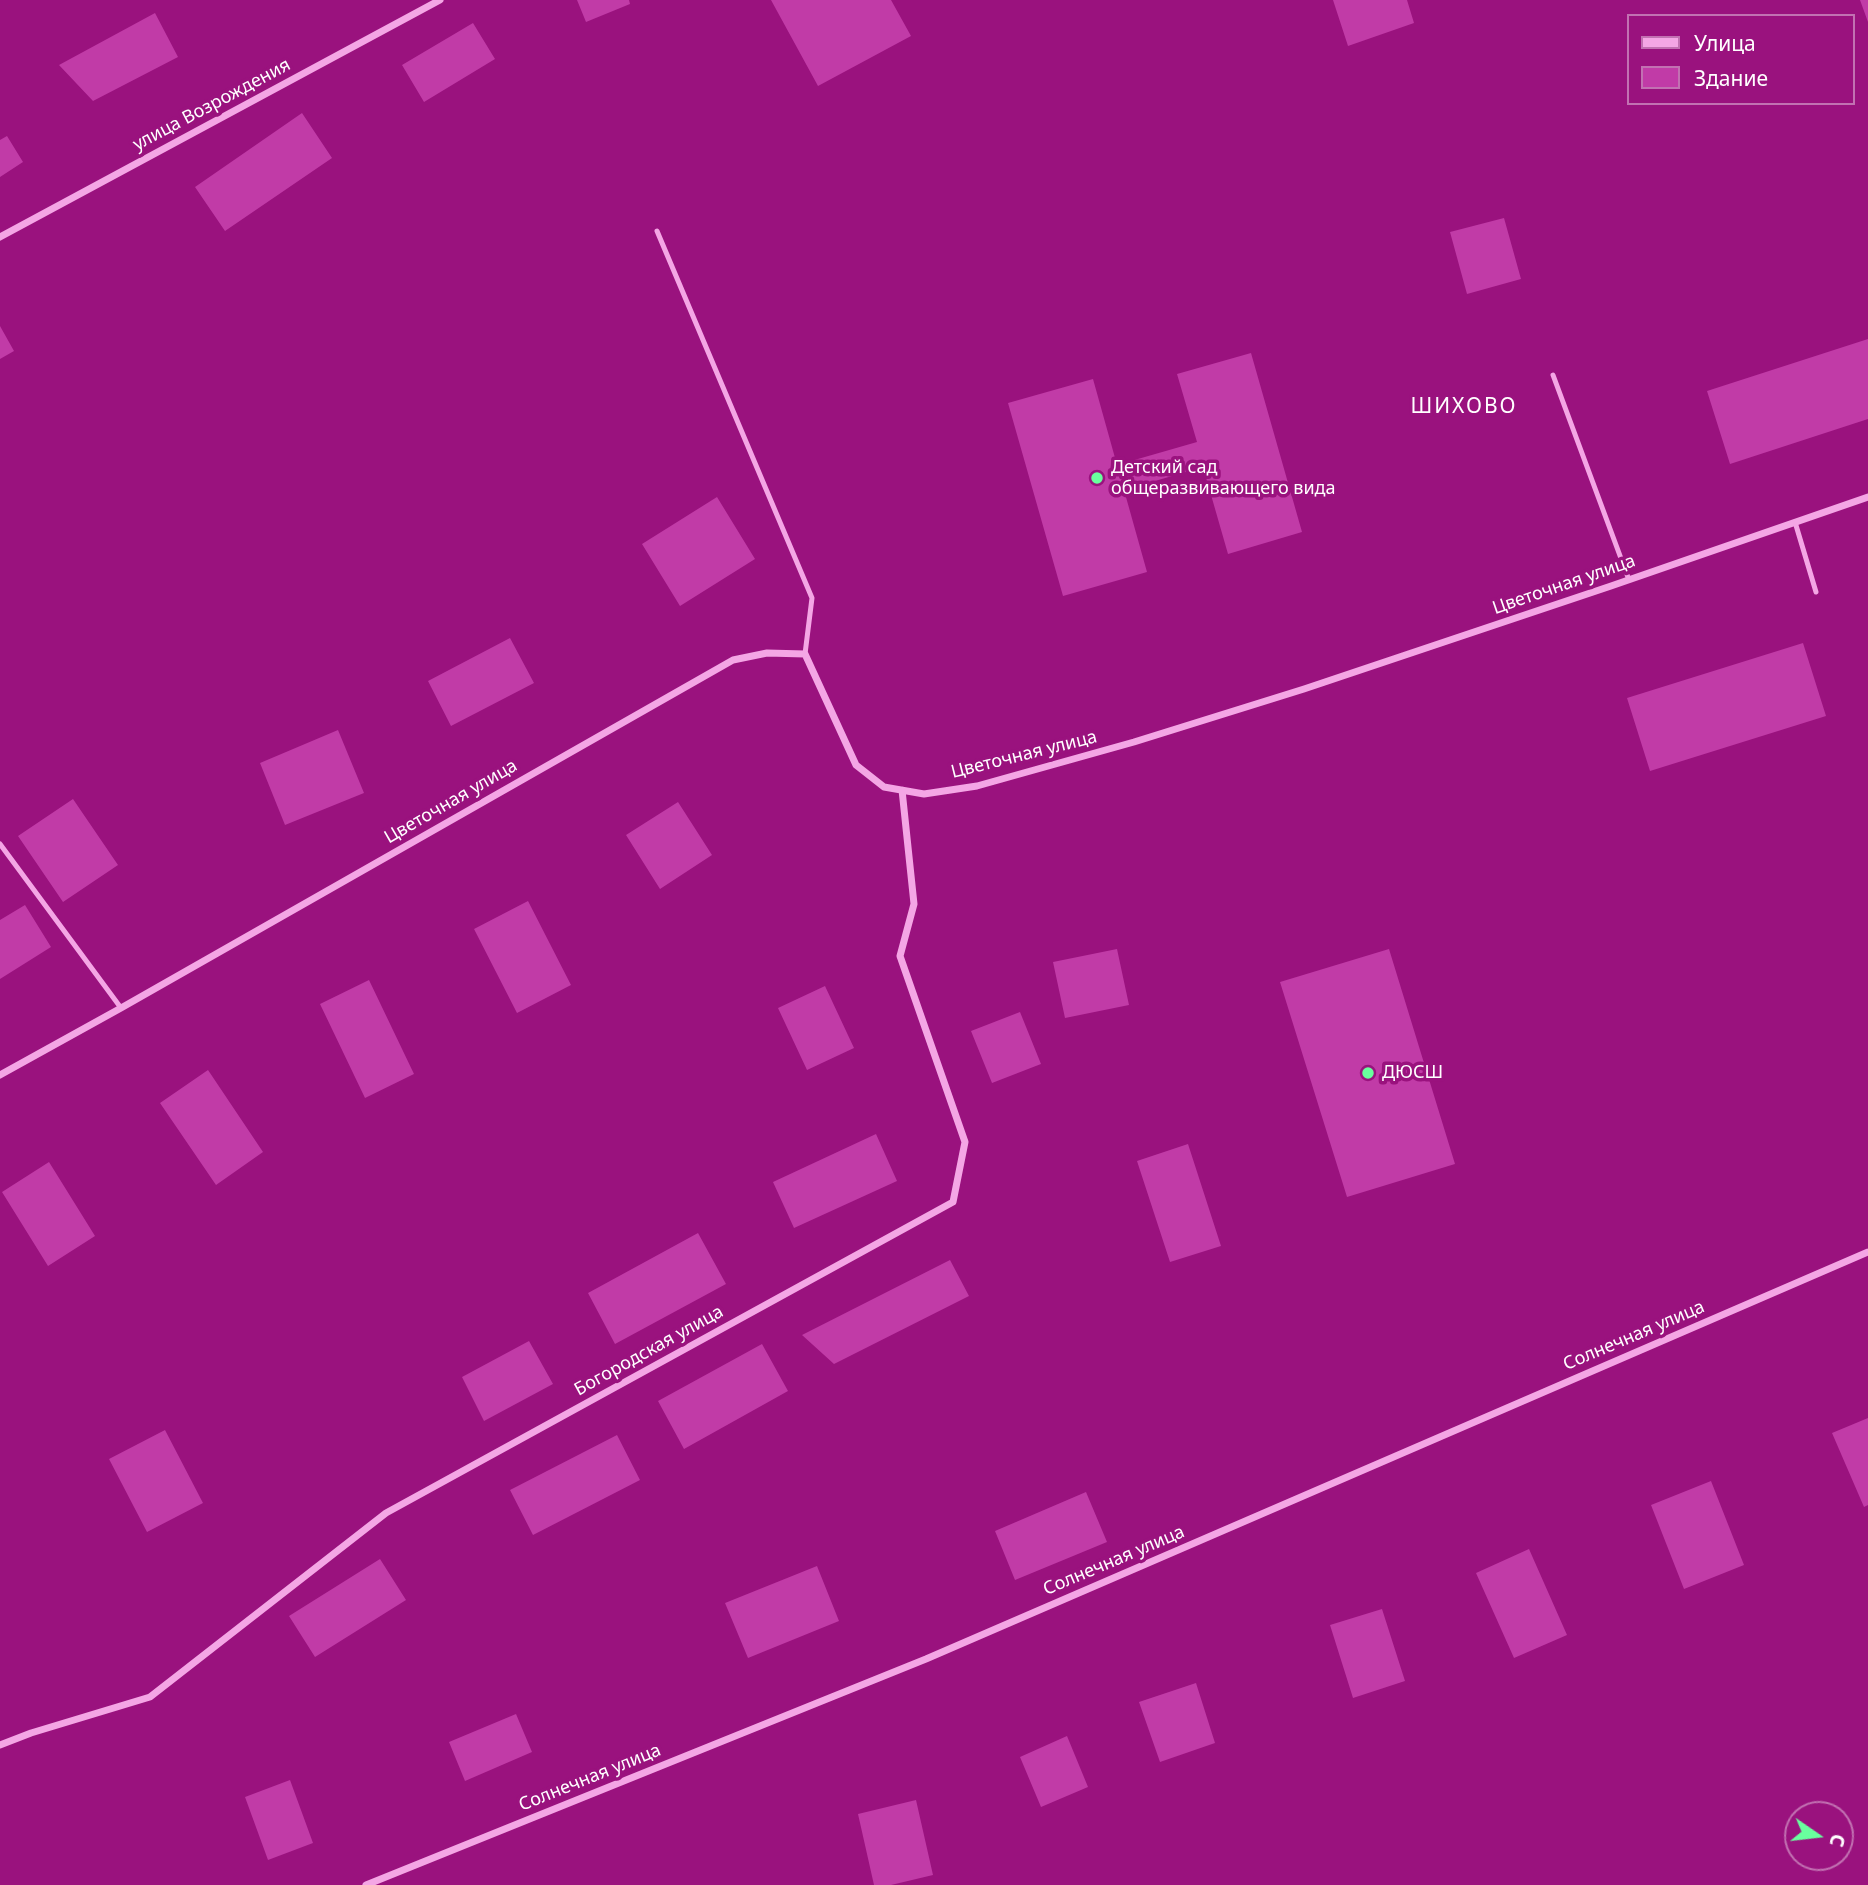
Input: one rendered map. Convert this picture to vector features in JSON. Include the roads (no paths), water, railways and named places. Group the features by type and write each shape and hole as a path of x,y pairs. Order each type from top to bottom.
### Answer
{"street":[{"name":"улица Возрождения","path":"0,237 440,0"},
{"name":"Цветочная улица","path":"0,1074 733,660 767,653 805,654 856,765 884,787 924,794 977,786 1134,743 1304,689 1868,497"},
{"name":"Богородская улица","path":"0,1745 150,1696 386,1513 953,1202 965,1142 900,956 914,904 902,790"},
{"name":"Солнечная улица","path":"366,1885 926,1659 1868,1252"}],"lane":[{"path":"657,231 812,598 805,654"},
{"path":"1553,375 1629,580"},
{"path":"1795,522 1816,592"},
{"path":"0,844 121,1008"}],"place":[{"name":"Детский сад общеразвивающего вида","path":"1097,478"},
{"name":"ДЮСШ","path":"1368,1073"}],"district":[{"name":"ШИХОВО","path":"1464,407"}]}
